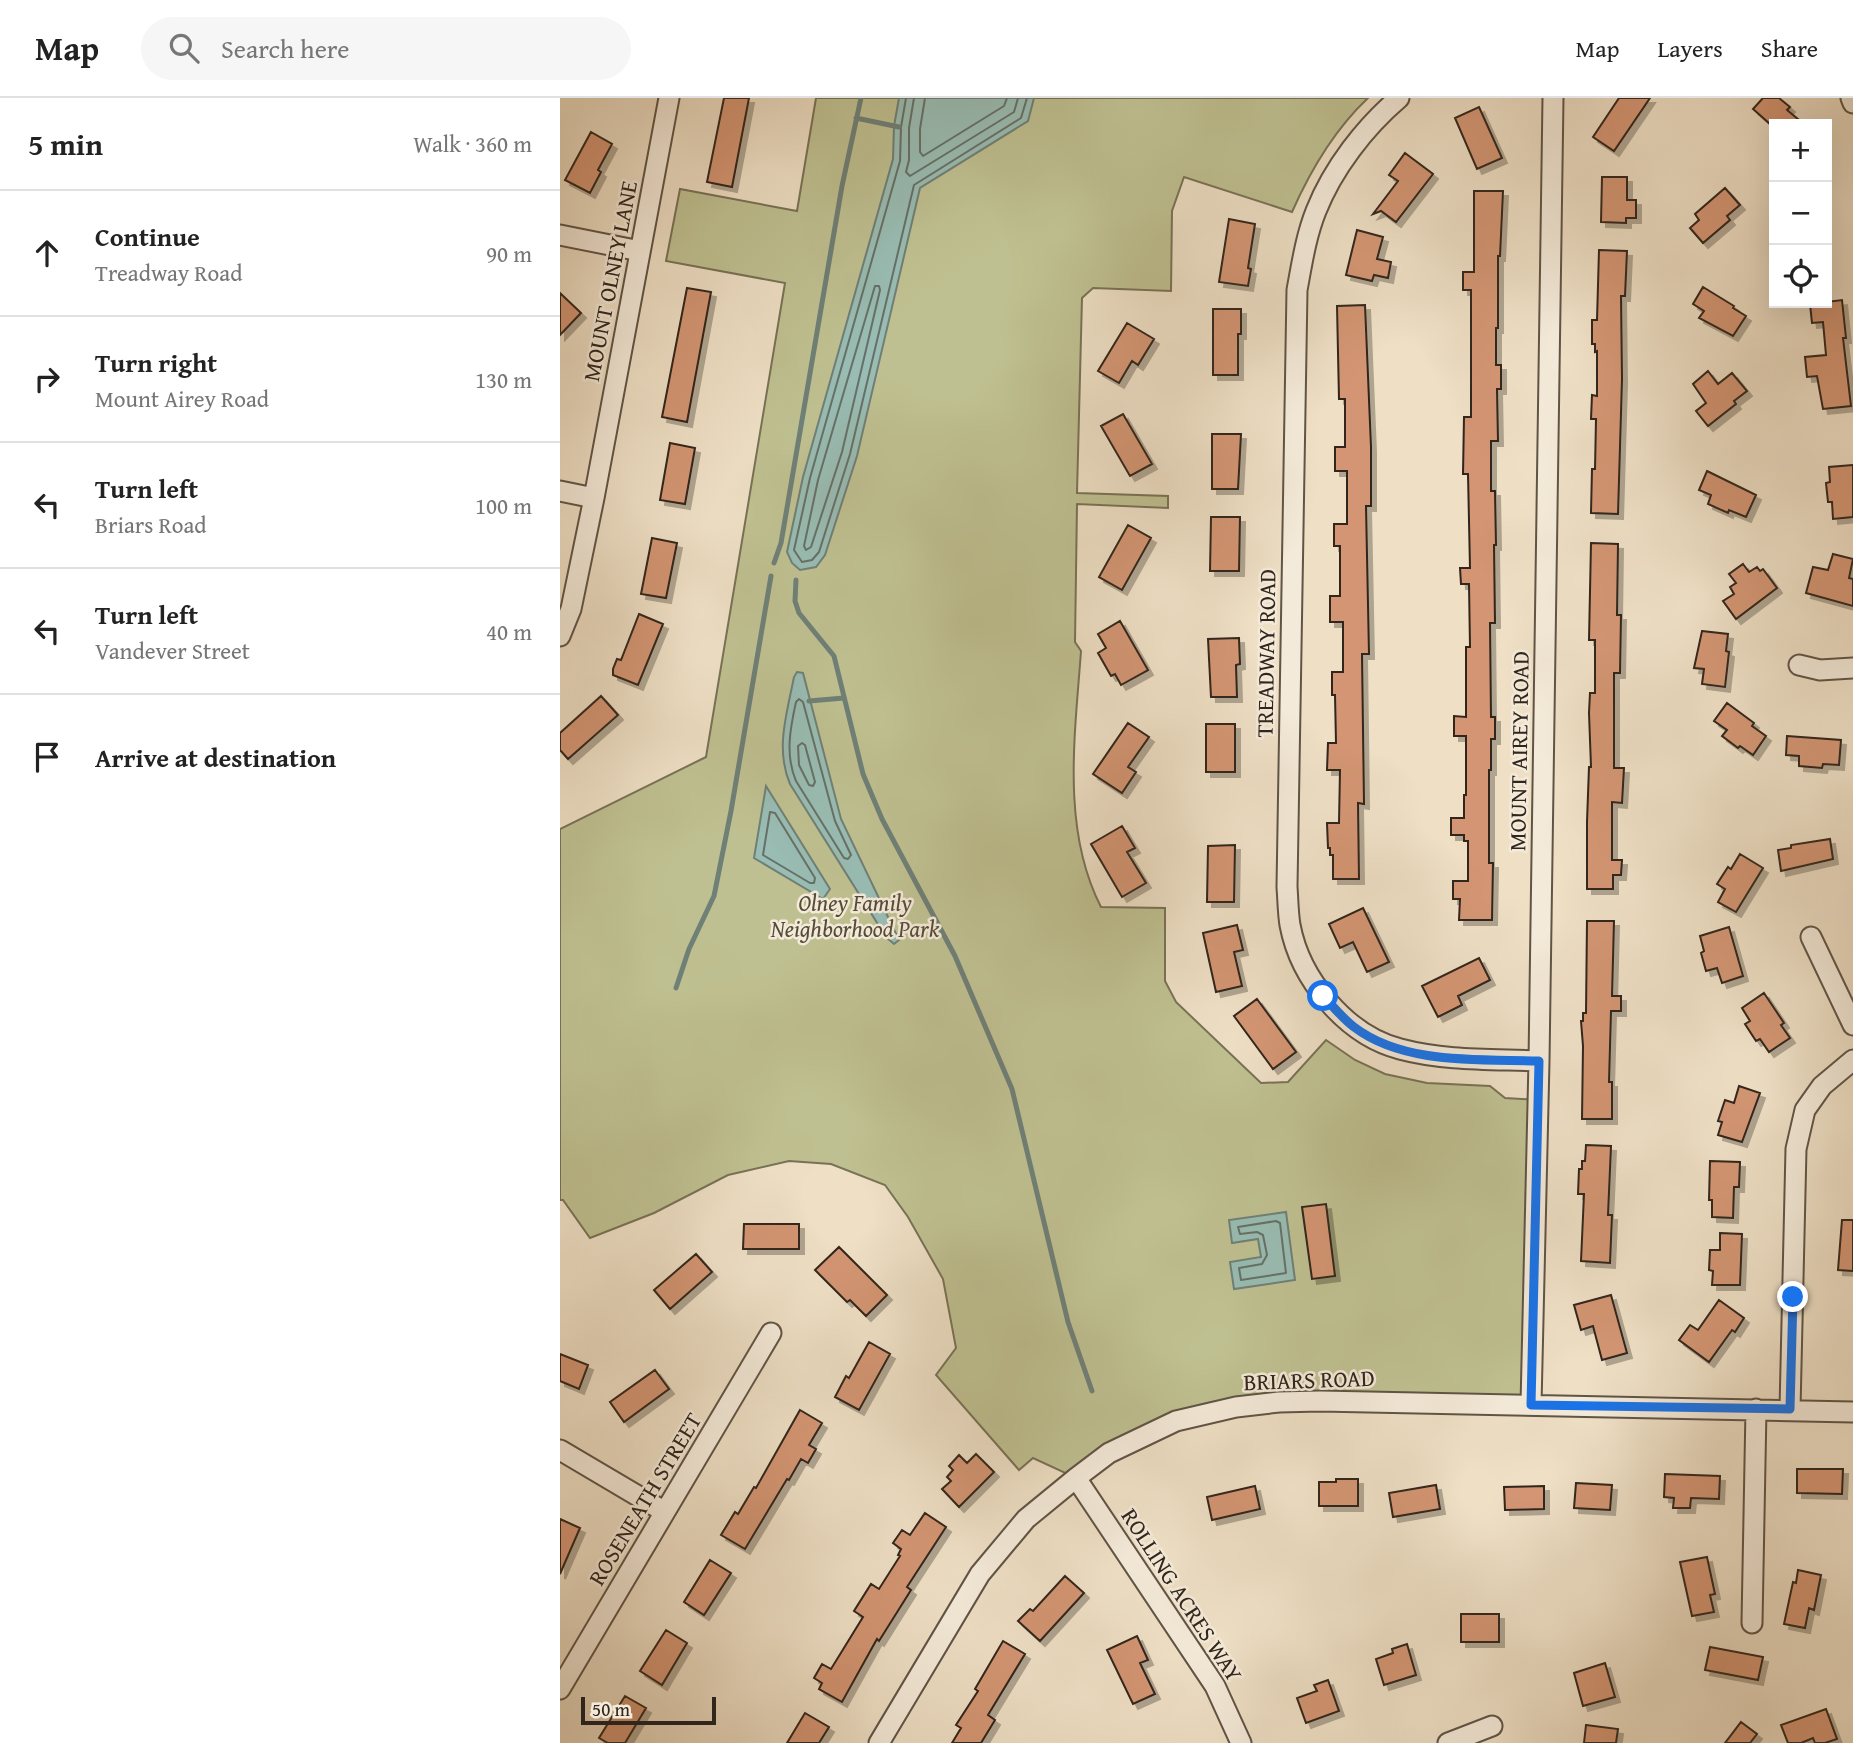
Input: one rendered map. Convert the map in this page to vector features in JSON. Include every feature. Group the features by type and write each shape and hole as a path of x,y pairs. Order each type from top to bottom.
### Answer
{"street":[{"name":"MOUNT OLNEY LANE","path":"560,636 571,609 594,498 669,98"},
{"name":"TREADWAY ROAD","path":"1399,98 1383,112 1344,159 1320,202 1307,238 1297,290 1287,887 1290,926 1297,947 1323,996 1355,1027 1376,1040 1398,1049 1457,1058 1539,1061"},
{"name":"MOUNT AIREY ROAD","path":"1531,1405 1539,1061 1553,98"},
{"path":"1851,98 1853,103"},
{"path":"560,235 640,251"},
{"path":"560,491 594,498"},
{"path":"1800,665 1821,670 1853,668"},
{"path":"1811,937 1853,1025"},
{"path":"1790,1409 1796,1149 1805,1110 1822,1086 1853,1060"},
{"name":"ROSENEATH STREET","path":"560,1689 771,1333"},
{"name":"BRIARS ROAD","path":"879,1743 980,1574 1026,1519 1109,1453 1176,1421 1236,1407 1320,1401 1853,1412"},
{"path":"1752,1623 1756,1409"},
{"path":"560,1450 666,1512"},
{"name":"ROLLING ACRES WAY","path":"1076,1478 1215,1686 1241,1743"},
{"path":"1448,1743 1492,1726"}],"green space":[{"name":"Olney Family Neighborhood Park","path":"816,98 1368,98 1344,123 1324,151 1292,212 1184,177 1172,211 1171,291 1093,288 1082,298 1077,493 1168,496 1168,508 1077,504 1075,642 1081,651 1074,748 1076,814 1088,877 1101,907 1165,908 1165,981 1176,1002 1261,1083 1288,1082 1326,1040 1355,1060 1385,1074 1427,1083 1490,1086 1505,1098 1539,1100 1531,1405 1368,1401 1193,1416 1076,1478 1033,1458 1019,1470 936,1375 956,1348 943,1279 908,1217 885,1185 831,1164 789,1161 728,1175 654,1213 590,1238 563,1200 560,1200 560,829 706,757 785,283 666,261 680,189 797,211"}],"water":[{"path":"899,98 1034,98 1028,121 920,188 857,456 825,555 816,567 800,570 792,563 787,552 803,477 893,159 894,126"},
{"path":"797,672 803,673 841,819 899,940 894,944 886,937 790,784 783,758 783,744 788,704"},
{"path":"766,786 830,889 823,899 754,858"},
{"path":"1286,1212 1295,1280 1234,1289 1230,1262 1261,1257 1258,1239 1232,1243 1229,1220"}],"building":[{"path":"724,98 749,98 732,187 707,182"},
{"path":"1619,98 1650,98 1614,151 1593,137"},
{"path":"1763,98 1779,98 1790,107 1787,110 1798,119 1769,119 1769,123 1753,109"},
{"path":"1479,107 1502,158 1477,169 1455,118"},
{"path":"591,132 612,144 598,170 601,172 590,193 565,180"},
{"path":"1405,153 1433,174 1396,222 1381,211 1373,214 1398,181 1389,175"},
{"path":"1602,177 1627,177 1627,200 1636,200 1636,218 1626,218 1626,223 1601,222"},
{"path":"1725,188 1740,205 1727,216 1730,220 1703,243 1690,228 1699,220 1695,214"},
{"path":"1474,191 1503,191 1496,328 1496,365 1501,365 1501,389 1497,389 1498,441 1491,441 1491,491 1495,491 1496,545 1495,623 1490,623 1491,717 1495,717 1495,739 1491,739 1489,770 1489,863 1493,863 1492,920 1459,920 1460,899 1453,899 1453,881 1468,881 1468,841 1464,841 1464,835 1451,835 1451,818 1464,818 1466,795 1466,736 1454,736 1454,716 1466,717 1466,647 1470,647 1469,584 1461,584 1460,568 1470,568 1468,474 1463,474 1464,417 1471,417 1471,290 1463,290 1463,272 1474,272"},
{"path":"1229,219 1255,224 1248,286 1219,282"},
{"path":"1357,230 1383,237 1377,259 1391,262 1388,278 1374,275 1372,281 1346,275"},
{"path":"1599,250 1627,251 1625,296 1621,296 1622,379 1618,514 1591,513 1596,419 1591,419 1592,395 1597,396 1597,351 1595,352 1595,344 1592,344 1592,320 1597,320"},
{"path":"1703,287 1746,316 1733,336 1699,318 1704,311 1693,304"},
{"path":"687,288 711,292 687,422 662,417"},
{"path":"560,293 581,313 560,335"},
{"path":"1842,300 1846,338 1843,338 1851,406 1823,409 1817,376 1807,377 1805,357 1826,355 1823,322 1812,323 1810,308 1832,308 1832,301"},
{"path":"1365,305 1371,506 1366,506 1369,654 1362,654 1364,804 1358,803 1359,879 1333,879 1333,855 1330,855 1328,848 1327,823 1339,823 1340,770 1327,770 1328,743 1336,743 1332,672 1343,672 1343,622 1330,622 1330,596 1340,596 1340,546 1334,546 1334,524 1347,524 1347,471 1335,471 1335,447 1345,447 1345,399 1339,399 1337,306"},
{"path":"1213,309 1241,309 1238,375 1213,375"},
{"path":"1127,323 1154,339 1138,365 1132,361 1119,383 1098,371"},
{"path":"1708,371 1718,384 1732,373 1747,391 1734,401 1736,404 1708,426 1696,411 1706,403 1693,384"},
{"path":"1123,414 1152,464 1130,476 1101,426"},
{"path":"1212,434 1241,434 1238,489 1212,489"},
{"path":"670,443 695,448 685,504 660,500"},
{"path":"1853,465 1853,517 1833,519 1832,502 1828,502 1826,483 1830,482 1829,467"},
{"path":"1707,471 1756,495 1746,517 1708,504 1711,495 1699,490"},
{"path":"1211,517 1240,517 1239,571 1210,571"},
{"path":"1128,525 1151,538 1122,590 1099,577"},
{"path":"652,538 677,543 666,598 641,594"},
{"path":"1591,543 1618,544 1617,615 1621,615 1620,673 1614,673 1614,768 1624,768 1622,803 1612,802 1612,860 1622,860 1621,875 1613,875 1613,889 1587,889 1587,822 1591,767 1589,713 1590,693 1595,693 1595,640 1589,640"},
{"path":"1833,554 1853,559 1849,578 1853,579 1853,606 1806,593 1813,567 1828,570"},
{"path":"1743,564 1749,572 1757,567 1760,571 1763,569 1777,588 1736,619 1723,601 1734,594 1730,587 1736,583 1729,574"},
{"path":"639,614 663,624 638,685 613,675 613,669 617,659 621,660"},
{"path":"1120,621 1148,670 1121,685 1115,674 1111,676 1098,653 1106,648 1098,634"},
{"path":"1702,631 1728,634 1725,687 1702,684 1704,669 1694,668"},
{"path":"1239,638 1237,697 1211,697 1208,639"},
{"path":"601,696 618,715 568,759 560,750 560,733"},
{"path":"1727,703 1754,723 1752,726 1766,736 1753,755 1722,736 1727,730 1714,721"},
{"path":"1128,723 1149,737 1128,767 1136,772 1122,793 1093,774"},
{"path":"1206,724 1235,724 1235,772 1206,772"},
{"path":"1787,736 1841,740 1839,765 1823,764 1822,768 1799,766 1799,756 1786,755"},
{"path":"1122,826 1135,848 1127,852 1146,883 1122,897 1091,844"},
{"path":"1830,839 1833,859 1781,871 1778,850 1791,848 1791,845"},
{"path":"1235,845 1234,902 1207,902 1208,846"},
{"path":"1740,854 1763,868 1736,912 1718,902 1725,889 1717,884"},
{"path":"1363,908 1389,962 1367,972 1353,942 1340,948 1329,924"},
{"path":"1587,921 1614,921 1612,996 1621,996 1621,1011 1611,1011 1609,1082 1612,1082 1612,1119 1582,1119 1581,1021 1583,1013 1586,1013"},
{"path":"1237,925 1243,950 1234,952 1242,986 1216,992 1203,933"},
{"path":"1729,927 1743,976 1722,983 1717,968 1706,971 1700,936"},
{"path":"1479,958 1490,980 1458,996 1462,1005 1438,1017 1422,986"},
{"path":"1764,993 1784,1023 1781,1025 1790,1038 1769,1052 1760,1039 1756,1041 1745,1024 1750,1021 1742,1008"},
{"path":"1257,999 1296,1052 1273,1069 1234,1016"},
{"path":"1739,1086 1760,1093 1742,1142 1718,1135 1722,1122 1718,1121 1725,1100 1734,1103"},
{"path":"1586,1145 1611,1146 1608,1215 1612,1215 1610,1263 1581,1261 1584,1194 1578,1194 1579,1169 1582,1169 1582,1161 1585,1161"},
{"path":"1710,1161 1740,1162 1739,1187 1734,1187 1733,1218 1712,1217 1712,1200 1709,1200"},
{"path":"1326,1204 1335,1276 1312,1279 1302,1207"},
{"path":"1842,1220 1853,1220 1853,1271 1838,1270"},
{"path":"744,1224 799,1224 799,1249 743,1249"},
{"path":"1720,1233 1742,1234 1740,1285 1712,1285 1713,1271 1709,1270 1710,1250 1720,1250"},
{"path":"839,1247 887,1295 866,1316 850,1300 847,1302 815,1270"},
{"path":"696,1254 712,1272 670,1309 654,1290"},
{"path":"1611,1295 1627,1353 1602,1360 1593,1326 1581,1330 1574,1305"},
{"path":"1719,1300 1744,1318 1709,1362 1679,1340 1690,1325 1698,1330"},
{"path":"869,1342 890,1354 859,1410 835,1397"},
{"path":"560,1354 588,1365 579,1389 560,1381"},
{"path":"655,1370 669,1389 624,1422 610,1402"},
{"path":"800,1410 822,1423 809,1445 816,1449 808,1463 801,1459 745,1549 721,1535 735,1512 738,1514 754,1487 756,1488"},
{"path":"976,1454 994,1472 959,1507 942,1489 951,1481 947,1477 953,1470 949,1466 959,1455 967,1463"},
{"path":"1797,1469 1843,1469 1842,1494 1797,1493"},
{"path":"1665,1474 1720,1476 1719,1499 1691,1498 1690,1508 1673,1508 1674,1498 1664,1497"},
{"path":"1336,1479 1358,1479 1358,1506 1319,1506 1319,1482 1336,1482"},
{"path":"1576,1483 1612,1485 1610,1510 1574,1508"},
{"path":"1436,1485 1440,1509 1393,1517 1389,1493"},
{"path":"1255,1486 1260,1509 1212,1520 1207,1497"},
{"path":"1544,1486 1544,1509 1505,1510 1504,1487"},
{"path":"925,1513 946,1527 907,1587 911,1590 879,1641 877,1639 842,1702 819,1689 822,1683 814,1678 822,1664 831,1669 863,1617 854,1611 871,1584 879,1589 900,1556 898,1555 901,1549 893,1543 902,1530 910,1535"},
{"path":"560,1519 580,1528 560,1574"},
{"path":"1707,1557 1715,1594 1710,1595 1714,1612 1692,1616 1680,1562"},
{"path":"710,1560 731,1573 704,1615 684,1602"},
{"path":"1798,1570 1821,1575 1814,1610 1809,1608 1805,1628 1784,1624"},
{"path":"1065,1576 1084,1593 1040,1641 1018,1621 1030,1609 1033,1611"},
{"path":"1461,1614 1499,1614 1499,1642 1461,1642"},
{"path":"666,1630 687,1643 662,1685 640,1671"},
{"path":"1137,1636 1148,1660 1140,1663 1155,1694 1133,1704 1107,1650"},
{"path":"1003,1641 1025,1654 988,1715 995,1720 981,1743 952,1743 961,1728 956,1725 978,1691 975,1689"},
{"path":"1407,1644 1416,1675 1384,1685 1376,1659"},
{"path":"1710,1647 1763,1657 1758,1680 1705,1670"},
{"path":"1605,1663 1615,1697 1583,1706 1574,1673"},
{"path":"1328,1680 1339,1711 1306,1723 1297,1698 1317,1691 1314,1685"},
{"path":"625,1696 646,1708 625,1743 608,1743 599,1738"},
{"path":"1826,1709 1837,1739 1825,1743 1815,1743 1813,1738 1801,1743 1788,1743 1781,1725"},
{"path":"805,1713 829,1727 819,1743 787,1743"},
{"path":"1741,1722 1757,1734 1750,1743 1725,1743"},
{"path":"1586,1725 1618,1729 1616,1743 1584,1743"}],"waterway":[{"path":"774,563 781,543 842,186 861,98"},
{"path":"856,118 899,127"},
{"path":"676,988 689,949 714,896 771,576"},
{"path":"796,580 795,601 799,613 834,656 863,774 882,819 955,956 1012,1089 1068,1322 1092,1391"},
{"path":"809,701 844,698"}],"route":[{"path":"1323,996 1355,1027 1398,1049 1457,1058 1539,1061 1531,1405 1790,1409 1793,1297"}]}
